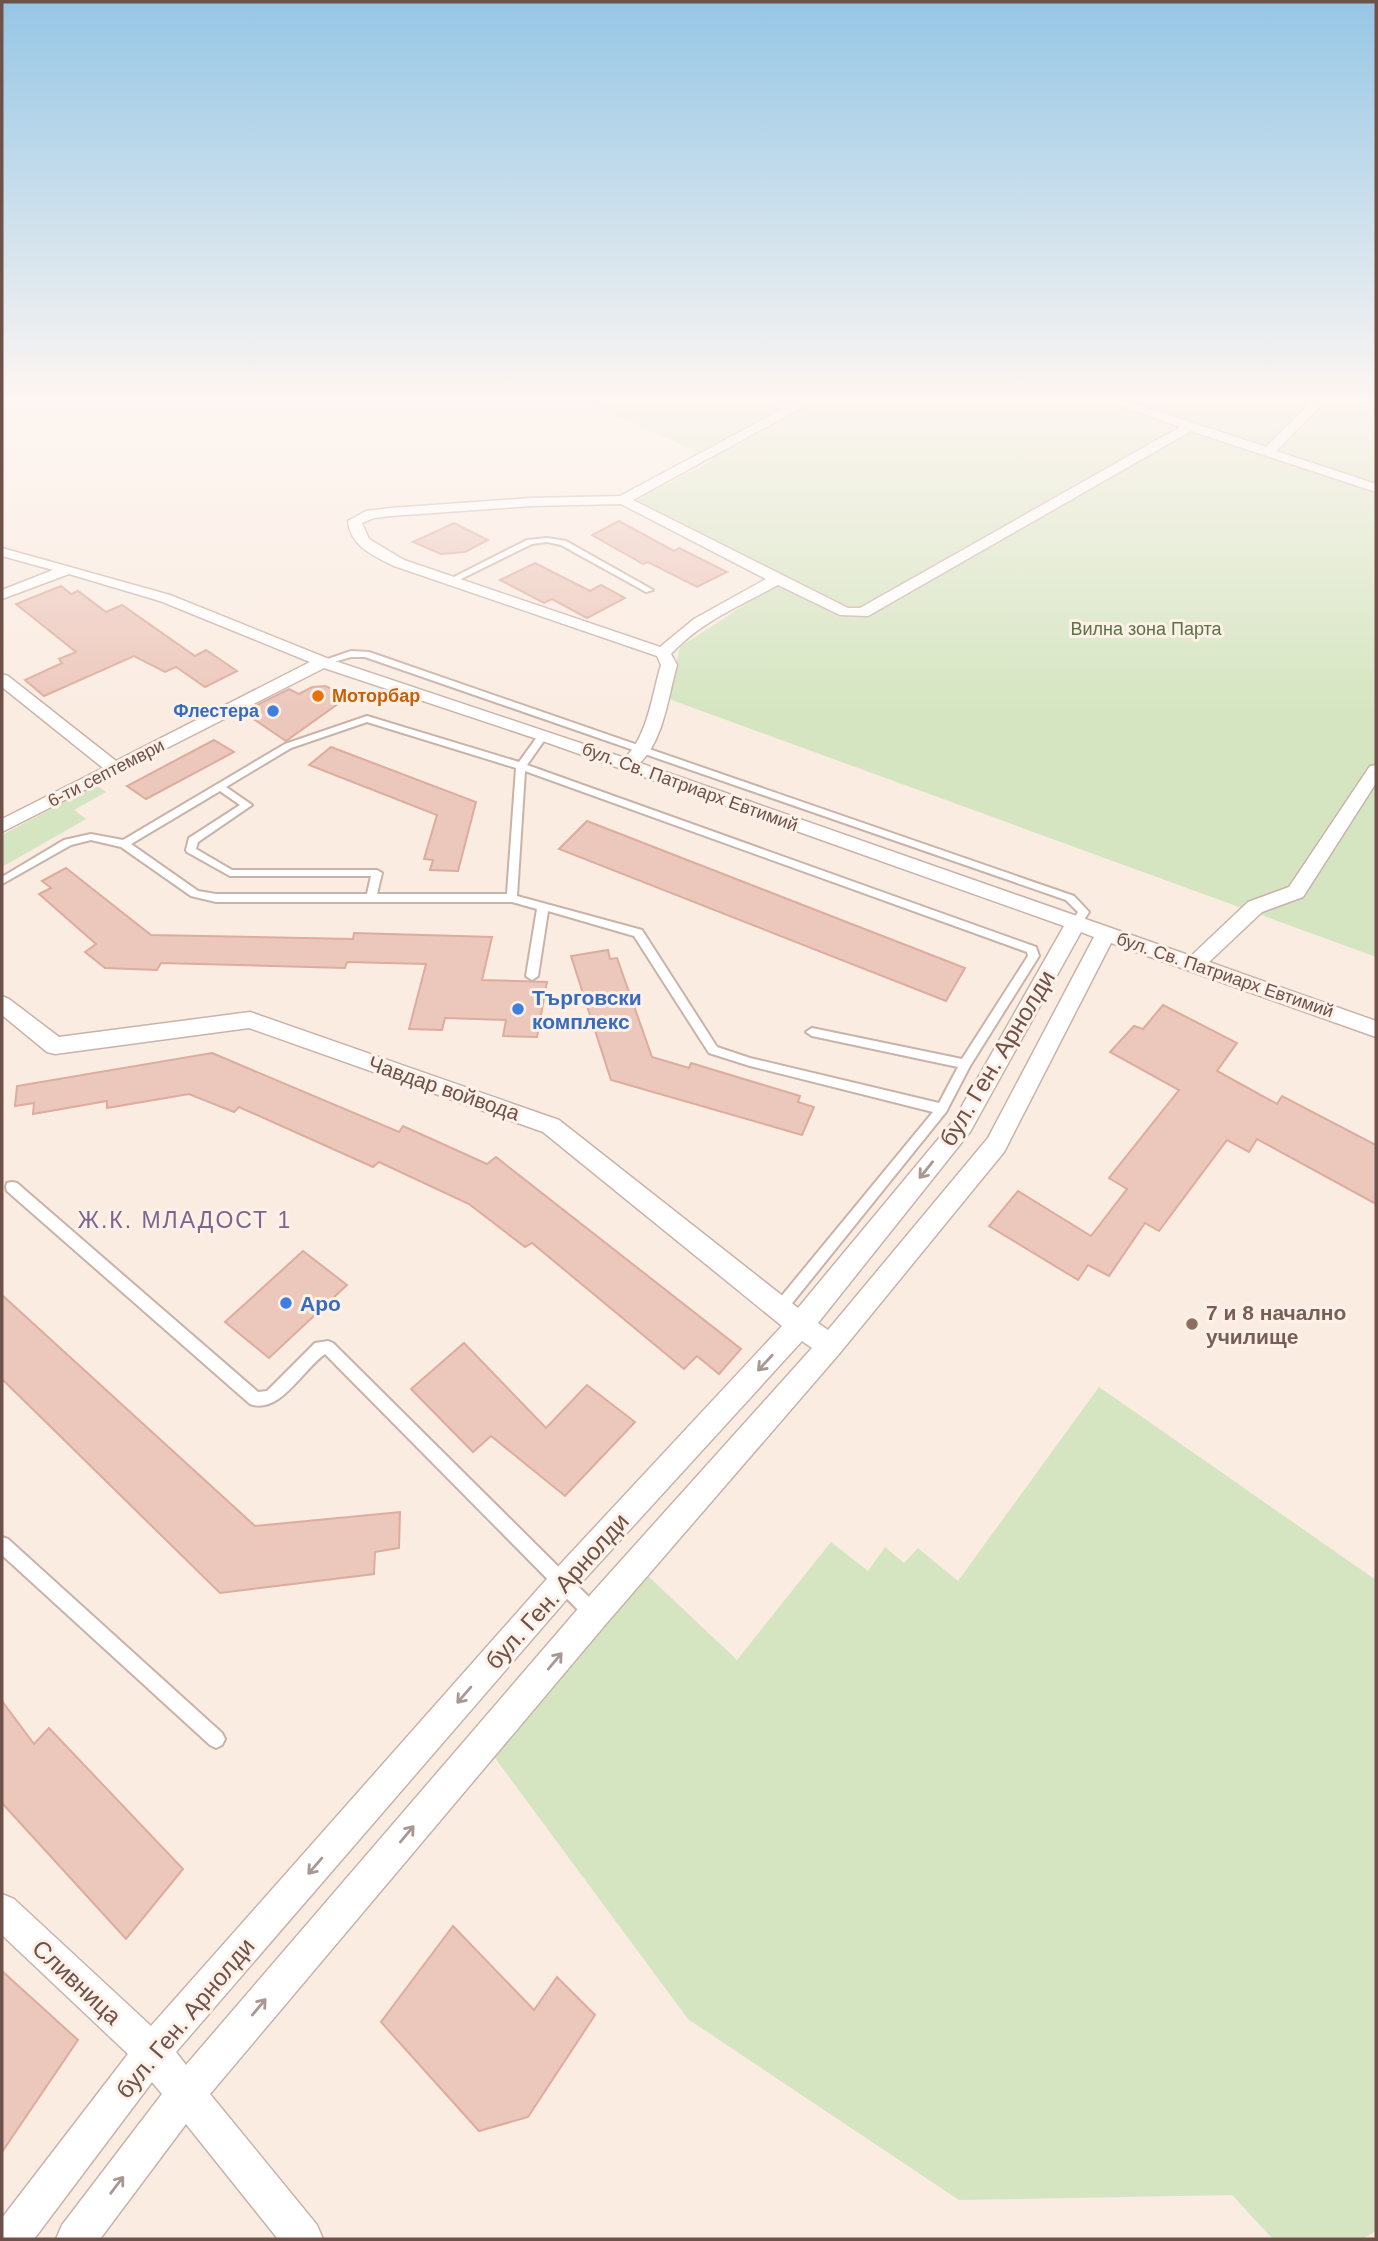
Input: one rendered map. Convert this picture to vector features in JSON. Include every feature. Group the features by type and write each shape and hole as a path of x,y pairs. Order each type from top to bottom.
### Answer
{"street":[{"path":"509,504 371,514 355,522 354,528 360,538 380,554 663,653 669,665 649,736 642,751 628,765"},
{"path":"630,504 845,611 863,613 1054,504"},
{"name":"бул. Св. Патриарх Евтимий","path":"2,552 165,598 323,662 543,735 1376,1029"},
{"path":"2,595 68,569"},
{"path":"663,653 685,632 775,578"},
{"name":"6-ти септември","path":"2,826 323,662"},
{"path":"2,679 114,768"},
{"path":"1195,964 1255,907 1296,892 1376,769"},
{"name":"бул. Ген. Арнолди","path":"10,2239 152,2052 563,1583 790,1316 962,1126 1045,956 1076,923"},
{"name":"бул. Ген. Арнолди","path":"76,2239 185,2094 594,1614 831,1346 996,1146 1106,934"},
{"name":"Чавдар войвода","path":"2,1004 55,1046 250,1020 551,1126 831,1346"},
{"name":"Сливница","path":"2,1911 152,2052 303,2239"}],"lane":[{"path":"454,579 530,542 547,540 563,543 649,590"},
{"path":"323,662 351,654 366,654 1070,898 1084,912 1076,923"},
{"path":"124,844 288,746 367,719 521,766 1027,947 1045,956 965,1064 942,1109 790,1316"},
{"path":"512,898 521,766 543,735"},
{"path":"220,787 247,805 193,839 191,850 230,873 377,873 371,898"},
{"path":"2,881 68,842 92,837 124,844 195,894 216,898 512,898 638,933 713,1050 750,1062 942,1109"},
{"path":"532,976 543,907"},
{"path":"812,1032 965,1064"},
{"path":"12,1186 255,1399 270,1398 320,1348 327,1347 594,1614"},
{"path":"2,1545 216,1739"}],"green space":[{"name":"Вилна зона Парта","path":"644,504 1376,504 1376,957 669,699 680,647 787,577"},
{"path":"96,785 106,792 74,810 86,819 2,867 2,835"},
{"path":"1099,1387 1376,1580 1376,2231 1362,2239 1273,2239 1232,2195 959,2200 688,2019 492,1754 646,1574 737,1660 831,1542 868,1571 885,1547 904,1563 918,1548 958,1581"}],"building":[{"path":"619,521 674,551 679,548 727,572 697,587 648,562 643,564 592,535"},
{"path":"454,523 488,540 465,552 441,554 413,542"},
{"path":"535,563 590,591 601,585 625,598 587,618 552,599 544,603 500,580"},
{"path":"61,586 71,594 78,591 106,612 122,605 195,656 206,650 237,671 205,687 176,667 165,672 134,656 44,696 25,680 62,663 59,659 76,652 16,604"},
{"path":"325,686 349,696 286,741 243,712 289,689 299,694 312,687"},
{"path":"214,740 234,752 146,799 127,786"},
{"path":"331,747 476,802 458,871 430,870 433,860 424,859 437,815 309,765"},
{"path":"587,821 965,968 946,1001 559,849"},
{"path":"66,868 151,935 353,939 354,933 492,937 482,980 547,982 537,1037 503,1036 506,1020 445,1018 442,1030 409,1029 426,964 347,962 345,968 161,963 157,970 105,968 85,952 96,944 39,894 51,888 42,881"},
{"path":"608,950 610,959 617,958 652,1057 689,1068 691,1063 800,1096 798,1102 814,1107 802,1135 611,1080 571,956"},
{"path":"1163,1005 1237,1043 1217,1071 1277,1104 1282,1096 1376,1145 1376,1204 1257,1139 1249,1152 1227,1140 1159,1231 1145,1223 1109,1276 1088,1265 1078,1280 989,1226 1018,1191 1091,1236 1127,1189 1109,1178 1179,1090 1110,1052 1134,1026 1143,1029"},
{"path":"212,1053 399,1132 403,1126 487,1164 496,1157 741,1349 719,1374 697,1356 684,1369 532,1243 525,1247 469,1204 379,1162 373,1167 239,1107 234,1112 189,1094 107,1108 107,1101 33,1114 34,1103 15,1106 17,1086"},
{"name":"Аро","path":"303,1251 347,1285 269,1358 225,1322"},
{"path":"2,1295 255,1526 400,1512 399,1548 375,1552 374,1574 220,1593 2,1379"},
{"path":"464,1343 546,1428 587,1385 635,1422 565,1496 491,1436 473,1452 411,1389"},
{"path":"2,1701 34,1744 49,1728 183,1869 126,1939 2,1803"},
{"path":"453,1926 534,2010 557,1977 595,2015 528,2117 479,2131 381,2022"},
{"path":"2,1971 78,2040 2,2152"}],"place":[{"name":"Моторбар","path":"318,696"},
{"name":"Флестера","path":"273,711"},
{"name":"Търговски комплекс","path":"518,1009"},
{"name":"Аро","path":"286,1303"},
{"name":"7 и 8 начално училище","path":"1192,1324"}],"district":[{"name":"Ж.К. МЛАДОСТ 1","path":"185,1220"}]}
